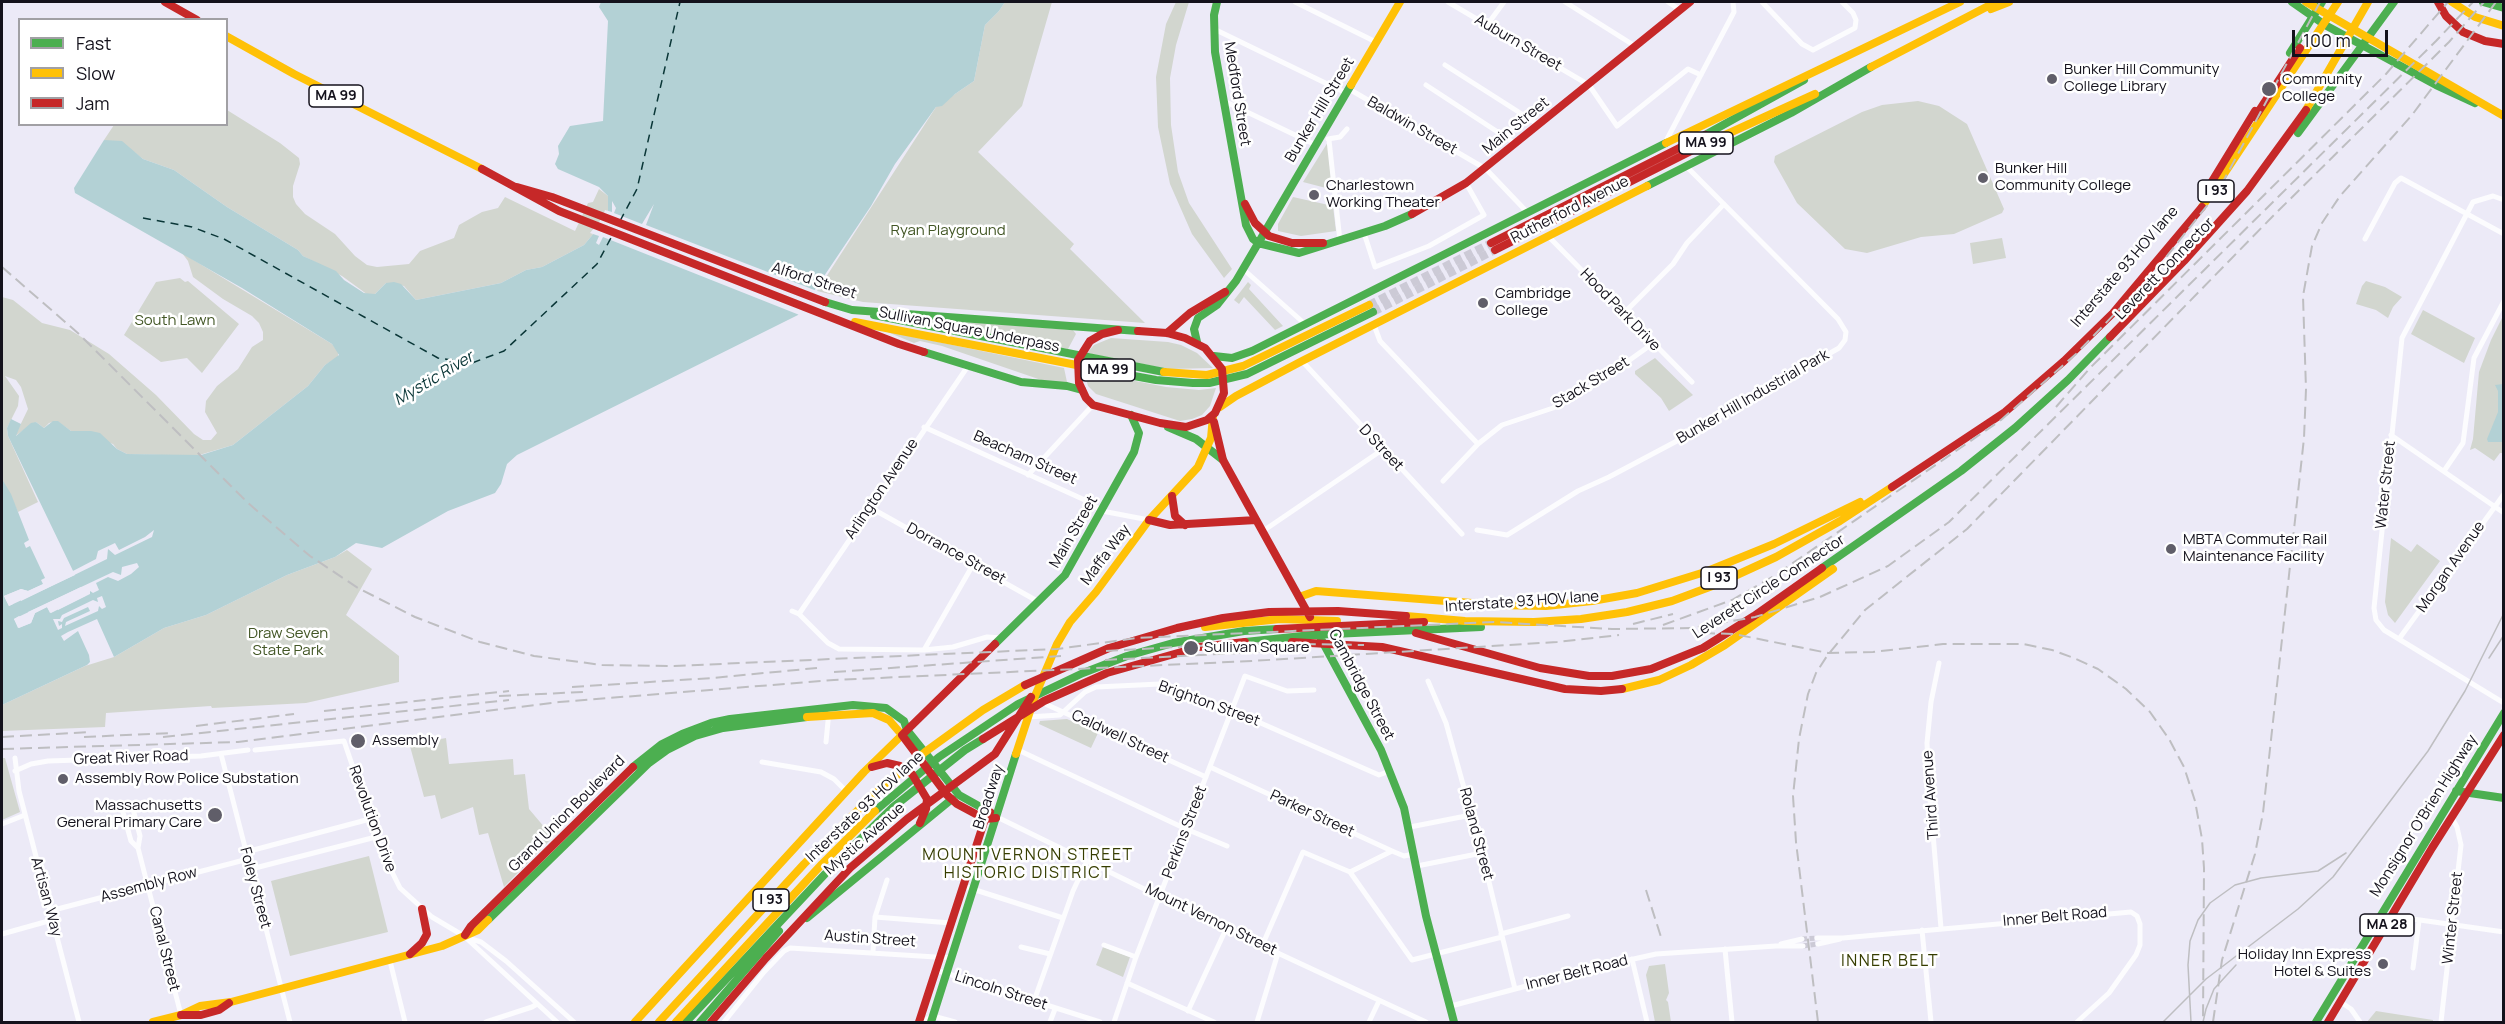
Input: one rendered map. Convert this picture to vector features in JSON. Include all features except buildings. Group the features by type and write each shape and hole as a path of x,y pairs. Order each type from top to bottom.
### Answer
{"main road":[{"path":"165,2 193,18"},
{"name":"Medford Street","path":"1216,2 1214,28 1224,101 1246,225 1253,239 1258,243"},
{"name":"Bunker Hill Street","path":"1263,232 1400,2"},
{"name":"Main Street","path":"1258,243 1299,253 1364,233 1426,207 1486,169 1690,2"},
{"path":"1920,20 1950,2"},
{"name":"MA 99","path":"1920,20 1960,2"},
{"name":"MA 99","path":"1933,35 1996,2"},
{"path":"1933,35 2009,2"},
{"path":"2292,2 2320,22 2504,116"},
{"path":"2306,2 2437,81"},
{"path":"2173,244 2322,2"},
{"name":"I 93","path":"659,1023 812,856 888,782 950,733 1023,686 1098,652 1155,634 1223,618 1291,611 1338,611 1466,621 1514,622 1560,621 1627,612 1694,593 1757,567 1818,534 1898,485 1987,425 2030,392 2105,321 2173,244 2229,168 2336,2"},
{"name":"Interstate 93 HOV lane","path":"676,1023 822,864 905,785 959,742 1018,704 1083,673 1162,646 1244,631 1559,616 1626,606 1670,596 1713,581 1837,517 1993,415 2044,373 2094,326 2140,276 2198,203 2283,74 2336,2"},
{"name":"I 93","path":"686,1023 841,857 910,793 984,737 1022,713 1065,691 1107,673 1199,647 1324,634 1560,623 1650,609 1695,595 1758,568 1827,532 2007,414 2066,363 2122,306 2204,207 2345,2"},
{"name":"Leverett Connector","path":"2091,356 2216,227 2282,150 2368,2"},
{"name":"Leverett Connector","path":"2104,351 2220,231 2394,2"},
{"path":"2438,2 2446,16 2463,32 2485,41 2504,44"},
{"path":"2452,2 2475,17 2504,26"},
{"path":"2483,2 2504,8"},
{"name":"Rutherford Avenue","path":"1216,360 1242,355 1306,327 1665,142 1920,20"},
{"name":"Rutherford Avenue","path":"1219,408 1236,396 1302,361 1791,113 1835,86 1933,35"},
{"name":"Alford Street","path":"228,37 326,91 517,187 536,200 559,211 899,344 1031,384 1066,386 1082,390"},
{"name":"MA 99","path":"1825,67 1757,108 1493,246 1710,141 1835,86"},
{"name":"Alford Street","path":"517,187 552,197 816,300 852,310 1167,333 1197,342 1216,360"},
{"name":"Medford Street","path":"1240,191 1250,216 1263,232"},
{"path":"1197,342 1194,335 1196,322 1203,313 1217,305 1229,290 1263,232"},
{"name":"Main Street","path":"1263,232 1292,243 1314,244 1340,241"},
{"path":"1167,333 1190,313 1229,290"},
{"name":"Sullivan Square Underpass","path":"831,317 1156,380 1209,383 1247,374 1371,308 1243,366 1207,375 1155,371 852,310"},
{"path":"1306,327 1311,341 1326,349"},
{"name":"Alford Street","path":"1093,405 1082,390 1077,376 1078,360 1085,346 1102,334 1118,330"},
{"name":"Leverett Circle Connector","path":"1245,642 1336,643 1382,647 1565,689 1612,690 1648,683 1680,671 1725,645 1956,482 2031,422 2104,351"},
{"name":"Leverett Circle Connector","path":"1155,634 1258,621 1325,620 1370,624 1412,632 1523,664 1577,674 1612,676 1651,669 1690,654 1720,638 1926,497 1996,444 2091,356"},
{"path":"1093,405 1160,423 1186,427 1213,416 1219,408 1224,393 1224,376 1216,360"},
{"name":"Main Street","path":"905,732 1065,575 1137,443 1139,433 1131,415"},
{"name":"Maffa Way","path":"1028,717 1039,683 1070,622 1096,592 1149,520 1198,467 1208,448 1213,416"},
{"name":"Cambridge Street","path":"1213,416 1223,460 1381,750 1390,771 1410,827 1432,940 1454,1023"},
{"name":"Cambridge Street","path":"1160,423 1196,439 1223,460"},
{"path":"1300,600 1310,592 1323,591 1522,606 1570,604 1615,597 1660,587 1729,563 1794,535 1898,485"},
{"name":"I 93","path":"1837,517 1898,485"},
{"path":"1172,496 1175,516 1185,525"},
{"name":"Beacham Street","path":"1149,520 1170,525 1185,525 1256,520"},
{"name":"Mystic Avenue","path":"711,1023 790,931 850,868 907,819 987,761 1002,746 1039,683"},
{"name":"Grand Union Boulevard","path":"153,1023 181,1015 200,1006 231,1002 390,961 464,936 471,926 631,769 662,744 730,719 829,711 879,714 905,732"},
{"name":"Monsignor O'Brien Highway","path":"2331,996 2504,713"},
{"name":"Broadway","path":"920,1023 963,886 1018,750 1028,717"},
{"path":"635,1023 864,772 905,732"},
{"path":"905,732 955,791 992,816"},
{"path":"905,732 935,783 952,800 992,816"},
{"name":"Monsignor O'Brien Highway","path":"2341,1002 2451,816 2504,735"},
{"path":"864,772 876,765 887,763 900,766 912,774 923,788 927,799 924,815 916,829"},
{"path":"790,931 952,800 955,791"},
{"path":"2456,791 2504,798"},
{"name":"Broadway","path":"932,1019 974,890 992,816"},
{"path":"700,1023 841,857"},
{"path":"407,956 425,939 427,934 422,909"},
{"name":"MA 28","path":"2316,1023 2331,996"},
{"name":"MA 28","path":"2328,1023 2341,1002"}],"street":[{"path":"1295,2 1376,42"},
{"name":"Auburn Street","path":"1448,2 1589,85"},
{"path":"1487,25 1504,2"},
{"path":"1565,2 1635,46"},
{"path":"1668,2 1680,10"},
{"path":"1665,142 1734,12 1735,2"},
{"path":"1762,2 1802,44 1813,50 1852,32 1855,28 1854,13 1842,2"},
{"name":"Baldwin Street","path":"1214,28 1348,91 1486,169 1527,212"},
{"path":"1445,65 1539,125"},
{"path":"1589,85 1617,126 1688,69 1701,75"},
{"path":"1426,85 1516,144"},
{"path":"1224,101 1316,145"},
{"path":"1321,136 1329,140 1340,137 1347,129"},
{"path":"1329,140 1340,241"},
{"name":"Bunker Hill Industrial Park","path":"1477,530 1507,535 1578,490 1609,477 1675,442 1839,348 1845,340 1846,332 1838,319 1686,166"},
{"path":"2365,239 2395,183 2401,178 2504,234"},
{"path":"1364,233 1375,267 1430,246 1484,215 1466,183"},
{"path":"2468,214 2473,202 2478,199 2493,196 2504,200"},
{"path":"1623,314 1673,264 1687,243 1724,204"},
{"name":"Water Street","path":"2468,214 2404,334 2391,435 2374,608 2378,624 2504,704"},
{"name":"Hood Park Drive","path":"1549,237 1692,382"},
{"path":"1243,269 1306,327"},
{"path":"2444,471 2463,443 2474,358 2504,301"},
{"path":"1374,325 1380,341 1478,444"},
{"name":"Stack Street","path":"1443,481 1478,444 1502,425 1552,408 1599,382 1652,344"},
{"name":"D Street","path":"1302,361 1462,534"},
{"name":"Arlington Avenue","path":"799,615 924,427 968,366"},
{"path":"1028,475 1093,405"},
{"name":"Beacham Street","path":"924,427 1088,501 1102,510 1149,520"},
{"path":"2391,435 2504,513"},
{"path":"1263,531 1382,450"},
{"name":"Morgan Avenue","path":"2399,639 2504,494"},
{"name":"Dorrance Street","path":"872,508 974,563 1039,602"},
{"path":"924,650 974,563"},
{"path":"792,611 839,650 924,650 953,647 987,637 998,641"},
{"name":"Third Avenue","path":"1939,663 1929,718 1927,750 1941,928"},
{"name":"Perkins Street","path":"1114,1023 1136,957 1245,676 1287,691 1314,690"},
{"name":"Roland Street","path":"1428,681 1444,717 1482,853 1515,989"},
{"name":"Brighton Street","path":"1065,712 1089,689 1155,683 1231,710 1379,775 1390,771"},
{"name":"Caldwell Street","path":"1035,696 1040,701 1206,777"},
{"path":"826,742 829,711"},
{"path":"1028,717 1052,717 1065,712"},
{"name":"Revolution Drive","path":"344,741 376,837 400,888 422,909 464,936 557,1023"},
{"name":"Great River Road","path":"15,771 32,764 59,760 221,754 344,741"},
{"path":"1018,750 1186,830 1227,846"},
{"name":"Foley Street","path":"221,754 290,1023"},
{"name":"Artisan Way","path":"15,758 15,771 25,815 79,1023"},
{"path":"762,762 821,772 834,779 847,792"},
{"name":"Parker Street","path":"1210,767 1392,851 1404,856 1415,854"},
{"name":"Canal Street","path":"138,848 130,841 123,812 126,806 134,809 140,836 138,848 181,1015"},
{"path":"2,824 25,815"},
{"path":"1410,827 1471,815"},
{"name":"Mount Vernon Street","path":"992,816 1226,930 1426,1023"},
{"name":"Winter Street","path":"2441,1023 2461,842 2451,816"},
{"path":"246,852 370,819"},
{"path":"251,869 376,837"},
{"path":"1350,872 1392,851"},
{"path":"1262,946 1304,852 1350,872 1412,960 1568,916"},
{"path":"1417,866 1482,853"},
{"name":"Assembly Row","path":"50,911 248,859"},
{"path":"1034,1001 1063,918 1087,861"},
{"path":"873,952 875,917 887,880"},
{"path":"963,886 1063,918"},
{"name":"Inner Belt Road","path":"1818,941 2118,911 2131,912 2137,916 2140,924 2141,935 2136,955 2109,993 2077,1023"},
{"path":"2392,916 2504,932"},
{"path":"875,917 951,923"},
{"path":"2,934 52,920"},
{"path":"2413,968 2419,921"},
{"path":"1188,1011 1226,930"},
{"path":"1922,930 1931,1023"},
{"name":"Revolution Drive","path":"464,936 481,942 498,955 574,1023"},
{"name":"Inner Belt Road","path":"1450,1006 1632,959 1664,953 1803,943"},
{"path":"1104,945 1136,957"},
{"name":"Austin Street","path":"723,1023 764,972 787,949 794,947 952,958"},
{"path":"1021,947 1050,954"},
{"path":"1725,949 1732,1023"},
{"path":"1257,1023 1278,953"},
{"path":"1632,959 1647,1023"},
{"path":"390,961 405,1023"},
{"name":"Lincoln Street","path":"936,970 1100,1023"},
{"path":"1127,983 1214,1023"},
{"path":"2331,996 2351,1009 2360,1023"},
{"path":"1369,1023 1379,1001"},
{"path":"486,1023 537,1004"},
{"path":"1050,1023 1055,1009"},
{"path":"920,1023 932,1019 955,1023"}],"green space":[{"name":"Ryan Playground","path":"1005,2 1052,2 1022,106 978,152 1074,244 1070,249 1145,323 863,302 817,291 936,107 974,81 985,25"},
{"path":"1176,2 1189,2 1176,45 1170,78 1171,125 1178,172 1189,203 1232,269 1224,278 1192,234 1170,184 1158,127 1156,77 1166,24"},
{"path":"1918,101 1939,106 1967,124 2004,209 2002,213 1954,234 1921,237 1867,253 1845,249 1797,203 1774,162 1775,156 1862,112 1882,105"},
{"path":"228,111 280,143 299,158 300,164 293,186 293,197 296,204 305,214 335,234 355,256 367,265 377,267 409,264 420,251 454,238 459,225 482,212 498,208 505,197 575,231 588,203 593,202 599,189 608,196 608,210 599,227 584,245 542,267 526,270 501,283 416,300 404,286 386,283 375,294 368,295 342,276 303,256 298,250 227,207 174,170 143,159 134,152 104,140 113,126 228,126"},
{"path":"1328,142 1331,179 1325,180 1326,188 1303,182"},
{"path":"1293,197 1333,206 1336,231 1301,236 1278,231 1278,224"},
{"path":"2002,238 2006,258 1973,264 1970,243"},
{"path":"182,253 332,344 338,351 338,357 325,365 308,386 233,445 196,456 127,454 113,444 71,431 57,421 49,423 44,428 36,422 15,436 28,409 21,387 16,380 5,376 19,396 18,406 7,428 8,436 38,502 18,512 2,479 2,297 13,300 42,323 70,330 109,354 156,395 194,434 203,440 211,440 217,433 205,412 206,401 217,386 238,369 252,347 263,340 263,332 259,323 252,316 223,299 193,277 188,261"},
{"name":"South Lawn","path":"180,278 185,282 188,281 239,324 202,373 187,358 161,362 124,335 156,282"},
{"path":"2366,281 2385,287 2402,297 2393,307 2388,318 2376,310 2356,304"},
{"path":"1248,282 1251,285 1249,289 1283,326 1275,330 1244,297 1239,304 1234,300"},
{"path":"2423,310 2475,338 2464,363 2411,334"},
{"path":"2503,316 2503,453 2500,453 2494,461 2475,448 2470,450 2479,372"},
{"path":"912,318 1073,330 1076,334 1068,349"},
{"path":"885,331 1064,368 1067,382 1050,383 942,346 920,341 914,343"},
{"path":"1111,338 1181,345 1197,353 1213,368 1168,369 1087,353 1094,345"},
{"path":"1655,358 1693,395 1669,411 1661,398 1635,374 1635,371"},
{"path":"1084,371 1166,387 1199,390 1216,388 1210,406 1202,415 1180,421 1096,394 1088,386"},
{"path":"2391,538 2411,552 2417,544 2440,561 2395,623 2388,615 2385,602"},
{"name":"Draw Seven State Park","path":"347,550 372,569 346,615 399,656 399,682 306,703 106,713 105,727 2,731 2,705 85,666 114,657 164,628 206,615 287,575 335,557"},
{"path":"1067,719 1098,733 1091,748 1039,724 1040,721"},
{"path":"446,738 449,764 513,759 514,775 525,774 529,809 551,835 550,840 504,887 488,833 479,835 473,807 441,819 435,795 424,797 408,739 424,742"},
{"path":"2,758 5,758 20,812 2,820"},
{"path":"369,856 388,932 290,956 271,881"},
{"path":"1103,947 1130,957 1123,977 1096,965"},
{"path":"1665,964 1669,993 1666,1000 1671,1022 1655,1022 1646,975 1649,966"},
{"path":"2376,1011 2433,1020 2433,1022 2367,1022"}],"water":[{"name":"Mystic River","path":"601,2 1005,2 985,25 974,81 942,106 936,107 895,164 871,206 798,315 517,455 507,464 501,484 495,493 448,511 382,548 356,543 335,557 287,575 206,615 164,628 114,657 97,619 68,632 61,636 64,641 78,631 90,662 2,705 2,479 11,494 29,540 24,543 26,548 30,546 45,578 41,580 43,584 28,591 21,589 4,596 9,606 75,575 8,436 7,428 11,419 21,424 16,436 31,423 36,422 44,428 53,421 58,421 71,431 100,433 117,449 127,454 201,455 233,445 308,386 325,365 339,355 332,344 242,288 75,193 74,188 104,140 122,141 143,159 174,170 227,207 298,250 303,256 336,271 344,280 364,293 375,294 386,283 394,282 401,284 416,300 501,283 526,270 542,267 584,245 599,227 608,210 608,196 599,187 558,169 555,164 559,154 558,146 570,126 603,121 608,21 599,7","holes":["81,587 85,596 51,613 47,607 35,613 31,623 18,628 14,619"]},
{"path":"2503,384 2503,442 2488,442 2487,439 2498,412 2498,391 2495,385"}],"pier":[{"path":"612,201 616,208 614,213 642,224 654,204 646,225 817,291 802,316 603,237 599,245 596,243 599,236 590,233 602,218 605,210 612,212"},
{"path":"154,530 152,537 115,555 108,549 107,559 21,601 20,598 28,594 21,592 8,598 10,602 13,601 13,604 9,606 4,596 21,589 28,591 46,583 46,585 96,559 98,551 115,543 119,550"},
{"path":"137,563 139,567 118,581 108,577 96,583 99,590 93,593 90,591 90,594 58,610 56,607 81,595 80,591 50,605 52,609 55,608 50,613 47,607 35,613 31,623 19,628 14,619 19,616 22,618 18,620 20,624 29,620 31,614 28,616 28,612 113,572 121,575 122,567"},
{"path":"102,596 106,607 102,609 99,606 98,611 65,626 66,622 90,611 88,607 64,618 62,622 58,621 59,626 62,624 62,628 58,630 53,619 60,619 62,615 93,600 98,602 97,598"}],"ferry route":[{"path":"620,221 637,189 680,2"},
{"path":"143,218 192,227 224,239 438,358 472,363 504,351 597,264 612,236"}],"tunnel":[{"path":"1369,305 1491,243"},
{"path":"1373,312 1495,250"},
{"path":"1802,939 1817,938"},
{"path":"1803,946 1818,944"}],"tram line":[{"path":"2163,1022 2206,979 2298,909 2333,877 2428,751 2465,691 2504,613"},
{"path":"2489,658 2504,635"},
{"path":"2191,1022 2188,965 2190,941 2198,920 2210,903 2235,885 2261,878 2318,871 2346,853"},
{"path":"2203,1022 2214,989 2236,965"}],"railway":[{"path":"1663,625 1732,600 1774,576 2001,420 2076,354 2151,276 2210,202 2320,2"},
{"path":"2056,407 2090,368 2386,74 2448,2"},
{"path":"2,267 79,334 248,503 310,556 358,588 415,617 480,642 534,656 602,665 674,666 1057,649 1137,638 1494,622 1612,629 1692,628 1755,617 1820,597 1888,566 1949,522 2473,2"},
{"path":"1818,1022 1796,842 1793,796 1799,739 1808,694 1816,673 1827,656 1865,610 1967,529 2273,216 2449,42 2484,2"},
{"path":"2213,1022 2222,960 2255,854 2263,813 2304,438 2306,389 2303,296 2312,246 2322,223 2340,196 2412,115 2496,2"},
{"path":"1633,624 1673,614"},
{"path":"1703,633 1734,634 1828,653 1873,652 1943,644 2023,644 2052,650 2074,658 2098,669 2126,689 2150,712 2169,739 2184,767 2195,801 2202,839 2204,868 2203,1022"},
{"path":"2,749 238,742 559,702 834,680 1252,661 1557,642 1619,635"},
{"path":"1106,651 1251,643 1364,645"},
{"path":"1105,660 1276,651"},
{"path":"834,672 1061,656"},
{"path":"572,687 712,678 817,668"},
{"path":"324,711 509,691"},
{"path":"499,696 583,692"},
{"path":"163,737 509,700"},
{"path":"196,726 294,714"},
{"path":"2,737 91,732"},
{"path":"84,737 171,733"},
{"path":"1646,890 1661,937"}],"traffic: fast":[{"path":"1217,2 1214,15 1215,52 1246,225 1253,239 1258,243 1299,253 1385,226 1412,214"},
{"path":"2292,2 2325,25 2436,85 2475,103"},
{"path":"2290,53 2322,2"},
{"path":"2298,133 2394,2"},
{"path":"2483,2 2504,8"},
{"path":"1647,186 1791,113 1871,67"},
{"path":"1705,135 1804,80"},
{"path":"1197,342 1194,329 1198,318 1217,305 1236,281 1351,85"},
{"path":"1214,356 1232,358 1252,351 1666,143"},
{"path":"825,302 852,310 1138,331"},
{"path":"1123,374 1193,383 1209,383 1247,374 1373,312"},
{"path":"874,315 1164,372"},
{"path":"1822,568 1961,471 2015,428 2068,380 2110,337"},
{"path":"924,352 1021,382 1067,386 1082,390"},
{"path":"995,644 1065,575 1134,452 1139,433 1131,415"},
{"path":"1168,427 1196,439 1223,460"},
{"path":"1245,642 1312,635 1481,627"},
{"path":"875,811 939,757 1018,704 1083,673 1127,656 1173,643 1244,631 1277,629"},
{"path":"1321,639 1381,750 1404,808 1426,916 1454,1022"},
{"path":"633,767 662,744 682,734 711,723 730,719 853,705 886,708 904,721 907,730"},
{"path":"2316,1022 2504,713"},
{"path":"488,920 649,763 667,750 695,736 723,728 807,717"},
{"path":"907,730 959,795 993,814"},
{"path":"686,1022 825,874 892,808 965,750 983,739"},
{"path":"931,1022 1016,754"},
{"path":"2456,791 2504,798"},
{"path":"807,918 952,799"},
{"path":"700,1022 779,931"}],"traffic: slow":[{"path":"1351,85 1400,2"},
{"path":"1666,143 1960,2"},
{"path":"1871,67 1996,2"},
{"path":"1991,9 2009,2"},
{"path":"2306,2 2504,116"},
{"path":"2202,207 2338,2"},
{"path":"2306,110 2368,2"},
{"path":"2452,2 2475,17 2504,26"},
{"path":"228,37 294,74 482,169"},
{"path":"1703,145 1815,94"},
{"path":"1220,407 1302,361 1647,186"},
{"path":"1164,372 1207,375 1243,366 1369,305"},
{"path":"855,322 1123,374"},
{"path":"1016,754 1035,696 1057,644 1070,622 1096,592 1149,520 1198,467 1211,438 1213,416"},
{"path":"1406,616 1465,621 1534,622 1581,619 1627,612 1672,601 1715,585 1776,557 1840,521 1892,487"},
{"path":"1299,597 1316,591 1498,605 1546,606 1592,601 1637,593 1705,572 1774,544 1860,502"},
{"path":"1622,689 1659,680 1691,665 1725,645 1833,569"},
{"path":"1205,627 1280,619 1337,621"},
{"path":"659,1022 804,864 871,797 925,752 983,710 1025,685"},
{"path":"635,1022 864,772 902,735 889,720 873,713 807,717"},
{"path":"676,1022 822,864 875,811"},
{"path":"153,1022 181,1015 200,1006 231,1002 442,946 478,930 488,920"}],"traffic: jam":[{"path":"165,2 193,18"},
{"path":"1412,214 1466,183 1690,2"},
{"path":"2438,2 2446,16 2463,32 2485,41 2504,44"},
{"path":"2255,117 2300,48"},
{"path":"2110,337 2184,261 2247,191 2306,110"},
{"path":"2203,196 2255,111"},
{"path":"1491,243 1705,135"},
{"path":"1495,250 1703,145"},
{"path":"482,169 559,211 924,352"},
{"path":"517,187 552,197 825,302"},
{"path":"1245,204 1255,223 1269,236 1292,243 1323,243"},
{"path":"1892,487 2005,412 2064,361 2113,313 2202,207"},
{"path":"1167,333 1190,313 1225,292"},
{"path":"1118,330 1102,334 1090,341 1078,360 1079,383 1086,398 1093,405 1160,423 1186,427 1207,420 1215,413 1224,393 1222,369 1205,348 1185,338 1167,333 1138,331"},
{"path":"1214,422 1223,460 1310,617"},
{"path":"1172,496 1175,516 1185,525"},
{"path":"1149,520 1170,525 1256,520"},
{"path":"1416,633 1540,668 1589,676 1612,676 1651,669 1703,648 1754,616 1822,568"},
{"path":"1025,685 1109,648 1177,628 1223,618 1269,612 1338,611 1406,616"},
{"path":"1277,629 1424,622"},
{"path":"983,739 1044,701 1107,673 1199,647 1245,642"},
{"path":"1292,642 1382,647 1565,689 1601,691 1622,689"},
{"path":"995,644 902,735 947,795 957,804 985,819 996,818"},
{"path":"711,1022 766,958 850,868 907,819 995,754 1031,697"},
{"path":"2328,1022 2432,848 2504,735"},
{"path":"872,767 887,763 900,766 912,774 927,799 926,809 920,823"},
{"path":"465,935 471,926 633,767"},
{"path":"919,1022 985,819 990,812"},
{"path":"410,954 422,943 427,934 422,909"},
{"path":"181,1015 201,1015 219,1010 229,1003"}],"place":[{"name":"Bunker Hill Community College Library","path":"2052,79"},
{"name":"Community College","path":"2269,89"},
{"name":"Bunker Hill Community College","path":"1983,178"},
{"name":"Charlestown Working Theater","path":"1314,195"},
{"name":"Cambridge College","path":"1483,303"},
{"name":"MBTA Commuter Rail Maintenance Facility","path":"2171,549"},
{"name":"Sullivan Square","path":"1191,648"},
{"name":"Assembly","path":"358,741"},
{"name":"Assembly Row Police Substation","path":"63,779"},
{"name":"Massachusetts General Primary Care","path":"215,815"},
{"name":"Holiday Inn Express Hotel & Suites","path":"2383,964"}],"district":[{"name":"MOUNT VERNON STREET HISTORIC DISTRICT","path":"1028,865"},
{"name":"INNER BELT","path":"1890,962"}]}
